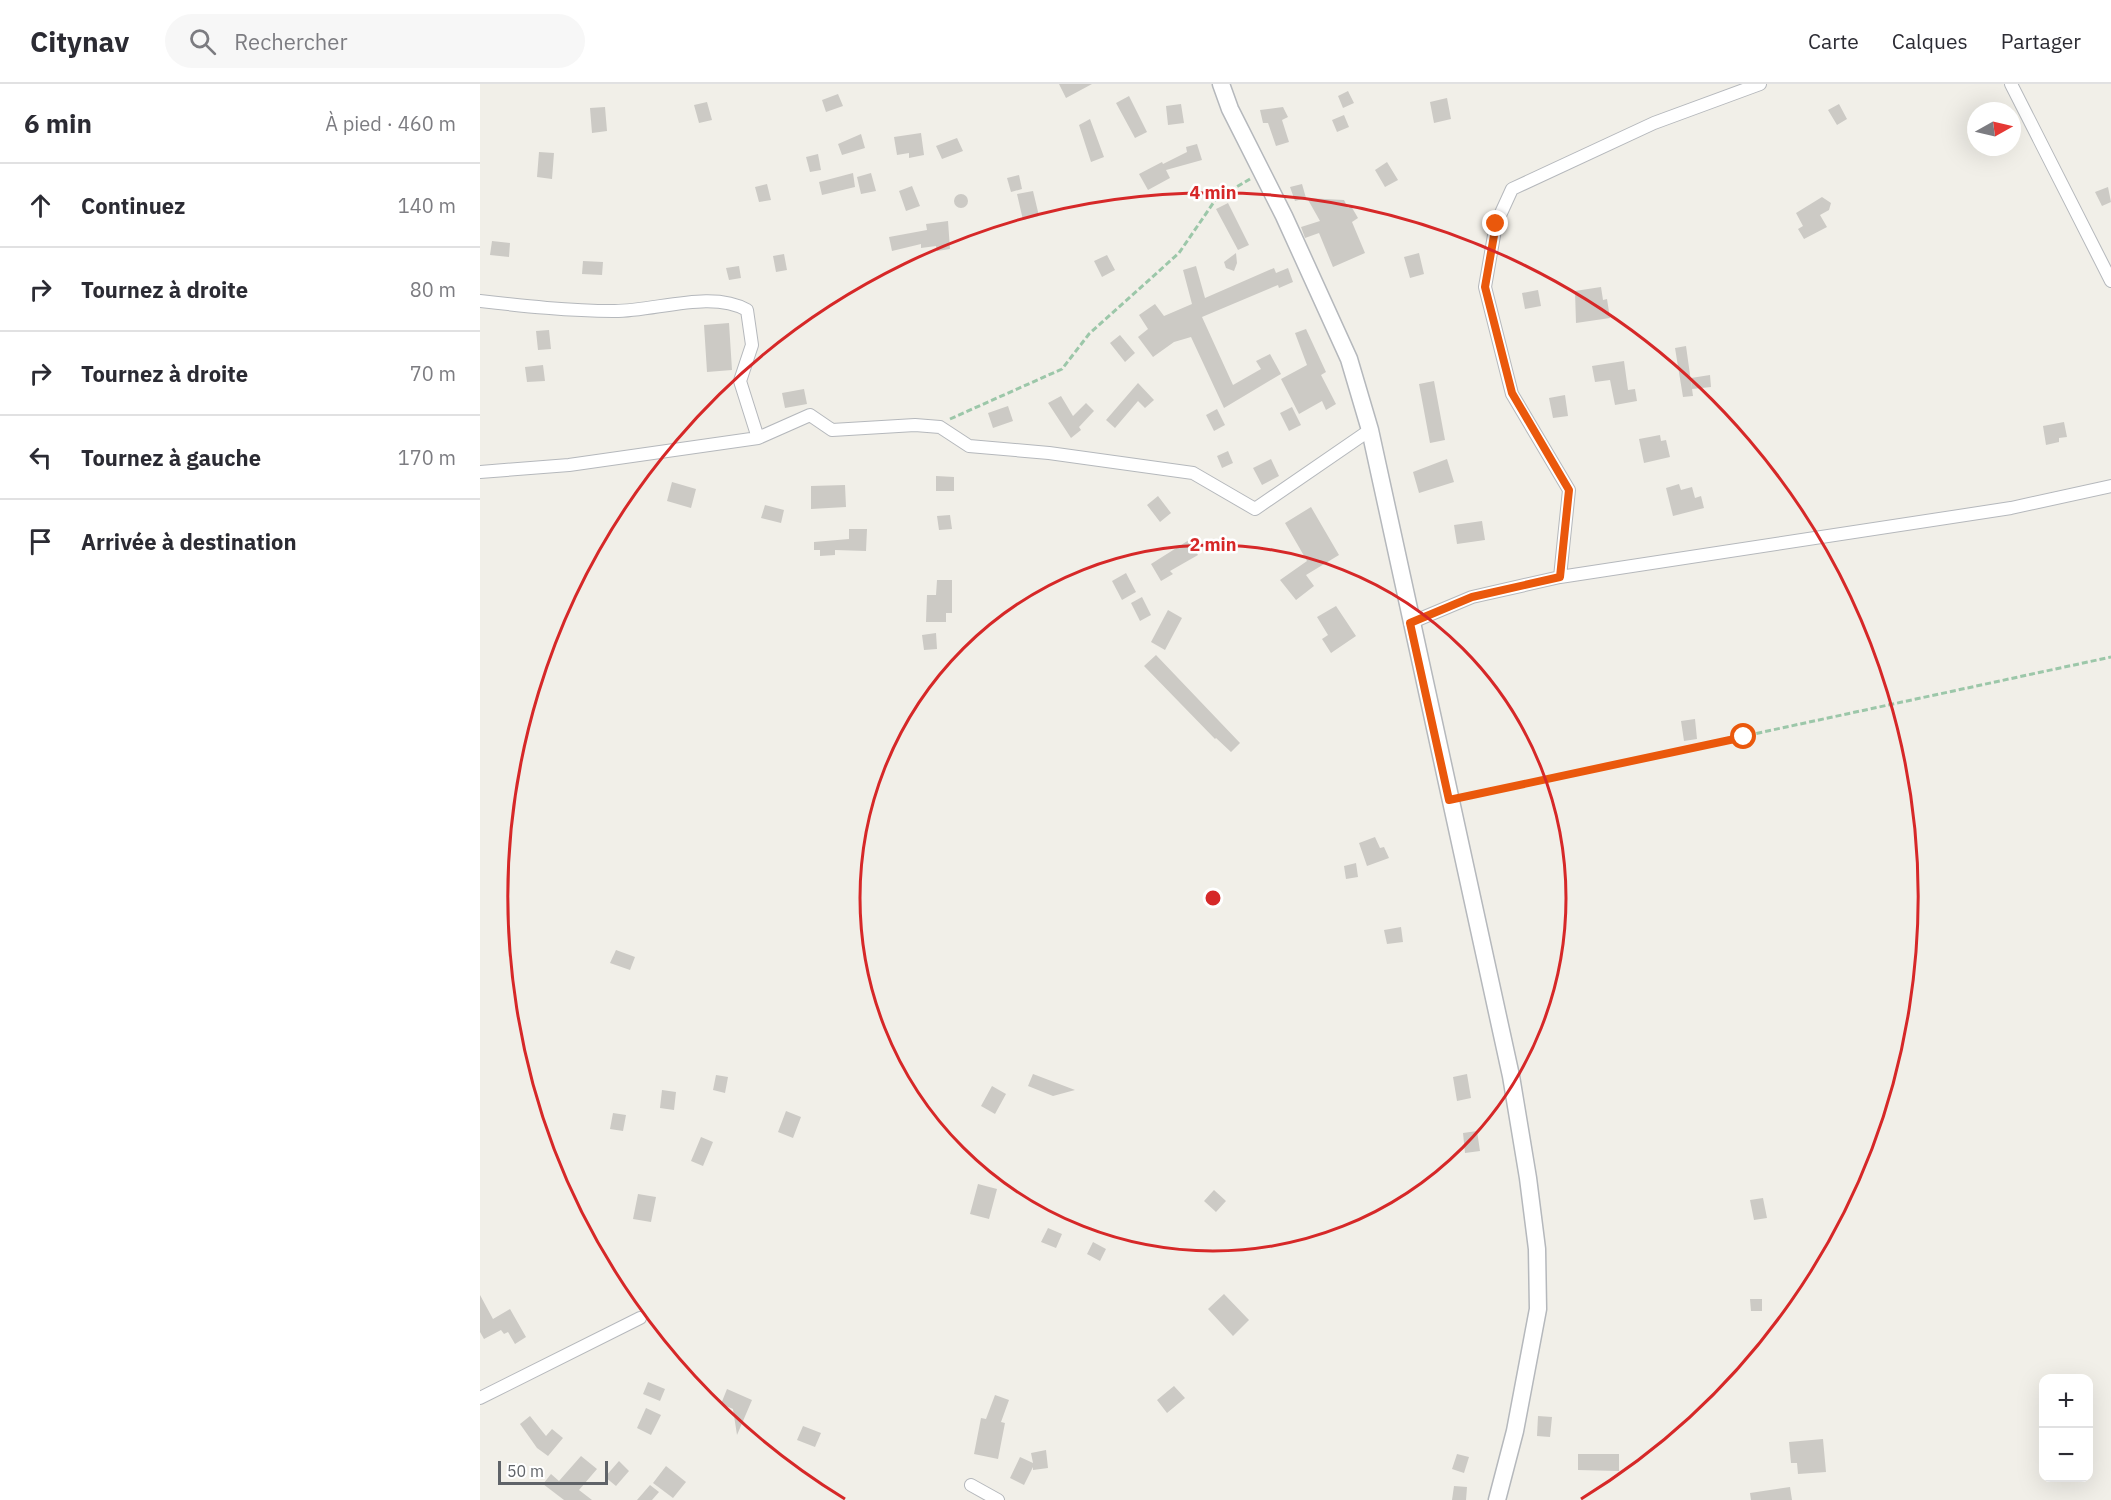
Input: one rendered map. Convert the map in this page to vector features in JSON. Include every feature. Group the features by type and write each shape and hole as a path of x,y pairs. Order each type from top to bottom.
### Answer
{"street":[{"path":"1221,84 1230,109 1262,172 1349,359 1370,430 1410,623 1482,935 1511,1076 1537,1248 1538,1309 1515,1431 1497,1500"},
{"path":"1560,577 1569,490 1512,393 1485,287 1496,224 1512,189 1654,123 1760,84"},
{"path":"2011,84 2111,281"},
{"path":"480,301 614,311 683,303 734,302 747,310 752,345 740,381 758,438"},
{"path":"480,472 569,465 758,438 810,415 832,430 940,427 969,446 1049,453 1192,473 1255,509 1370,430"},
{"path":"1410,623 1472,597 1560,577 2011,508 2111,486"},
{"path":"480,1398 640,1318"},
{"path":"971,1485 998,1500"}],"path":[{"path":"931,426 1010,394 1062,369 1089,334 1179,253 1216,199 1262,172"},
{"path":"1449,800 2111,657"}],"building":[{"path":"1059,84 1092,84 1066,98"},
{"path":"1348,91 1354,103 1343,108 1338,96"},
{"path":"838,94 843,106 826,112 822,100"},
{"path":"1129,96 1147,132 1135,138 1116,103"},
{"path":"1447,98 1451,119 1434,123 1430,102"},
{"path":"707,102 712,120 699,123 694,105"},
{"path":"1181,104 1184,123 1168,125 1166,106"},
{"path":"1839,104 1847,119 1837,125 1828,110"},
{"path":"605,107 607,131 592,133 590,108"},
{"path":"1283,107 1288,117 1282,120 1289,142 1276,146 1268,123 1263,123 1260,110"},
{"path":"1344,115 1349,127 1337,132 1332,120"},
{"path":"1090,119 1104,157 1091,162 1079,125"},
{"path":"921,133 924,155 909,158 909,153 897,155 894,137"},
{"path":"861,134 865,148 842,155 838,144"},
{"path":"957,138 963,151 942,159 936,146"},
{"path":"1197,144 1202,160 1166,170 1170,178 1148,190 1139,174 1187,152 1186,147"},
{"path":"539,152 554,153 552,179 537,177"},
{"path":"818,154 821,170 810,172 806,157"},
{"path":"1387,162 1398,180 1385,187 1375,170"},
{"path":"853,173 855,187 822,195 819,182"},
{"path":"871,173 876,191 861,194 857,177"},
{"path":"1019,175 1022,189 1011,192 1007,178"},
{"path":"767,184 771,200 759,202 755,187"},
{"path":"1302,184 1306,198 1295,201 1290,187"},
{"path":"912,186 920,206 906,211 899,191"},
{"path":"2108,187 2111,202 2102,206 2095,192"},
{"path":"1033,191 1039,216 1023,220 1017,194"},
{"path":"958,194 964,194 968,201 964,208 958,208 954,204 954,198"},
{"path":"1822,197 1831,203 1829,210 1820,215 1827,227 1804,239 1798,229 1803,226 1796,213"},
{"path":"1307,198 1344,200 1348,208 1351,206 1358,218 1352,222 1365,253 1333,267 1319,233 1305,238 1301,227 1320,221"},
{"path":"1228,203 1249,245 1238,250 1216,209"},
{"path":"948,221 950,249 937,251 936,246 921,248 921,244 892,251 889,237 927,230 926,224"},
{"path":"492,241 510,243 509,257 490,255"},
{"path":"1236,253 1237,263 1234,271 1226,268 1224,262"},
{"path":"1419,253 1424,274 1410,278 1404,257"},
{"path":"784,254 787,270 776,272 773,256"},
{"path":"1107,255 1115,270 1102,277 1094,261"},
{"path":"583,261 603,262 602,275 582,274"},
{"path":"739,266 741,278 729,280 726,268"},
{"path":"1196,266 1205,298 1274,268 1276,273 1288,268 1293,282 1279,288 1278,285 1202,317 1233,385 1261,369 1256,361 1270,354 1281,374 1224,408 1191,337 1174,342 1153,357 1138,337 1148,329 1139,315 1155,304 1164,316 1192,304 1183,270"},
{"path":"1601,287 1603,300 1607,299 1610,318 1576,323 1575,291"},
{"path":"1538,290 1541,306 1525,309 1522,293"},
{"path":"729,323 732,370 707,372 704,325"},
{"path":"1306,329 1326,372 1321,375 1336,404 1326,410 1322,401 1299,414 1281,379 1307,365 1295,333"},
{"path":"549,330 551,349 538,350 536,331"},
{"path":"1120,335 1135,353 1125,362 1110,343"},
{"path":"1686,346 1693,396 1683,397 1675,348"},
{"path":"1624,361 1628,390 1635,389 1637,401 1615,405 1610,380 1595,382 1592,366"},
{"path":"543,365 545,381 527,382 525,367"},
{"path":"1710,375 1711,387 1692,389 1691,378"},
{"path":"1434,381 1445,440 1430,443 1419,384"},
{"path":"1138,383 1154,400 1145,408 1138,401 1115,428 1106,420"},
{"path":"804,389 807,404 785,408 782,393"},
{"path":"1565,395 1568,416 1553,418 1549,398"},
{"path":"1061,396 1073,416 1086,403 1094,411 1079,427 1081,430 1071,438 1048,403"},
{"path":"1008,406 1013,421 993,428 988,413"},
{"path":"1292,407 1301,425 1289,431 1280,413"},
{"path":"1217,409 1225,425 1214,431 1206,415"},
{"path":"2064,422 2067,437 2059,438 2059,442 2046,445 2043,426"},
{"path":"1660,435 1661,441 1666,440 1670,457 1644,463 1639,439"},
{"path":"1228,451 1233,463 1222,468 1217,456"},
{"path":"1271,459 1279,476 1262,485 1253,468"},
{"path":"1447,459 1454,482 1419,493 1413,472"},
{"path":"936,476 954,477 954,491 936,491"},
{"path":"672,482 696,489 691,508 667,501"},
{"path":"1679,484 1681,490 1692,487 1695,498 1701,496 1704,508 1673,516 1666,488"},
{"path":"845,485 846,507 811,509 811,486"},
{"path":"1158,496 1171,513 1160,522 1147,505"},
{"path":"765,505 784,510 781,523 761,518"},
{"path":"1311,507 1339,555 1306,575 1314,586 1296,600 1280,580 1307,561 1285,523"},
{"path":"950,515 952,529 939,530 937,516"},
{"path":"1482,521 1485,540 1457,544 1454,525"},
{"path":"849,529 867,529 866,551 835,550 835,555 820,556 820,550 814,550 814,542 849,539"},
{"path":"1189,540 1198,555 1170,571 1173,574 1161,581 1151,564"},
{"path":"1126,573 1136,592 1122,600 1112,581"},
{"path":"937,580 952,580 952,613 946,613 946,622 926,622 927,595 936,595"},
{"path":"1142,597 1151,615 1140,621 1131,603"},
{"path":"1336,606 1356,636 1331,653 1322,639 1328,635 1317,617"},
{"path":"1168,610 1182,618 1165,650 1151,642"},
{"path":"936,633 937,649 924,650 922,635"},
{"path":"1156,655 1240,743 1231,752 1215,739 1144,666"},
{"path":"1695,719 1697,739 1684,741 1681,721"},
{"path":"1375,837 1380,848 1384,847 1389,858 1367,866 1359,843"},
{"path":"1356,863 1358,877 1346,879 1344,866"},
{"path":"1401,927 1403,942 1387,944 1384,930"},
{"path":"616,950 635,957 630,970 610,963"},
{"path":"1033,1074 1075,1090 1053,1096 1028,1086"},
{"path":"1467,1074 1471,1098 1457,1101 1453,1077"},
{"path":"716,1075 728,1077 725,1093 713,1090"},
{"path":"992,1086 1006,1094 995,1114 981,1106"},
{"path":"662,1090 676,1092 674,1110 660,1108"},
{"path":"786,1111 801,1117 793,1138 778,1132"},
{"path":"613,1113 626,1115 623,1131 610,1129"},
{"path":"1477,1131 1480,1151 1465,1153 1463,1133"},
{"path":"701,1137 713,1142 703,1166 691,1161"},
{"path":"978,1184 997,1189 989,1219 970,1214"},
{"path":"1214,1190 1226,1201 1216,1212 1204,1201"},
{"path":"638,1194 656,1197 651,1222 633,1219"},
{"path":"1763,1198 1767,1218 1754,1220 1750,1200"},
{"path":"1048,1228 1062,1234 1056,1248 1041,1242"},
{"path":"1093,1242 1106,1249 1100,1261 1087,1254"},
{"path":"1224,1294 1249,1320 1233,1336 1208,1309"},
{"path":"480,1295 493,1319 510,1309 526,1337 515,1344 508,1332 504,1334 501,1330 484,1339 480,1332"},
{"path":"1750,1299 1762,1299 1762,1311 1751,1311"},
{"path":"648,1382 665,1389 660,1401 643,1394"},
{"path":"1174,1386 1185,1398 1167,1413 1157,1400"},
{"path":"727,1389 752,1400 737,1435 733,1409 721,1404"},
{"path":"995,1395 1009,1400 1001,1422 1005,1423 998,1459 974,1454 981,1418 986,1419"},
{"path":"646,1408 661,1415 651,1435 637,1428"},
{"path":"530,1416 546,1436 552,1429 563,1438 548,1456 537,1448 520,1424"},
{"path":"1538,1416 1552,1417 1550,1437 1537,1436"},
{"path":"803,1426 821,1433 815,1447 797,1440"},
{"path":"1823,1439 1826,1472 1798,1474 1797,1463 1791,1463 1789,1442"},
{"path":"1046,1450 1048,1468 1033,1470 1033,1467 1024,1485 1010,1478 1020,1457 1033,1463 1031,1453"},
{"path":"1457,1454 1469,1457 1464,1473 1452,1469"},
{"path":"1578,1454 1619,1454 1619,1471 1578,1470"},
{"path":"581,1456 597,1469 579,1490 592,1500 564,1500 543,1484 551,1474 559,1481"},
{"path":"619,1461 629,1471 616,1486 605,1477"},
{"path":"666,1466 686,1482 673,1498 653,1483"},
{"path":"650,1485 659,1492 652,1500 637,1500"},
{"path":"1454,1486 1467,1487 1466,1500 1452,1500"},
{"path":"1790,1487 1792,1500 1751,1500 1750,1493"}],"route":[{"path":"1496,224 1485,287 1512,393 1569,490 1560,577 1472,597 1410,623 1449,800 1744,737"}]}
